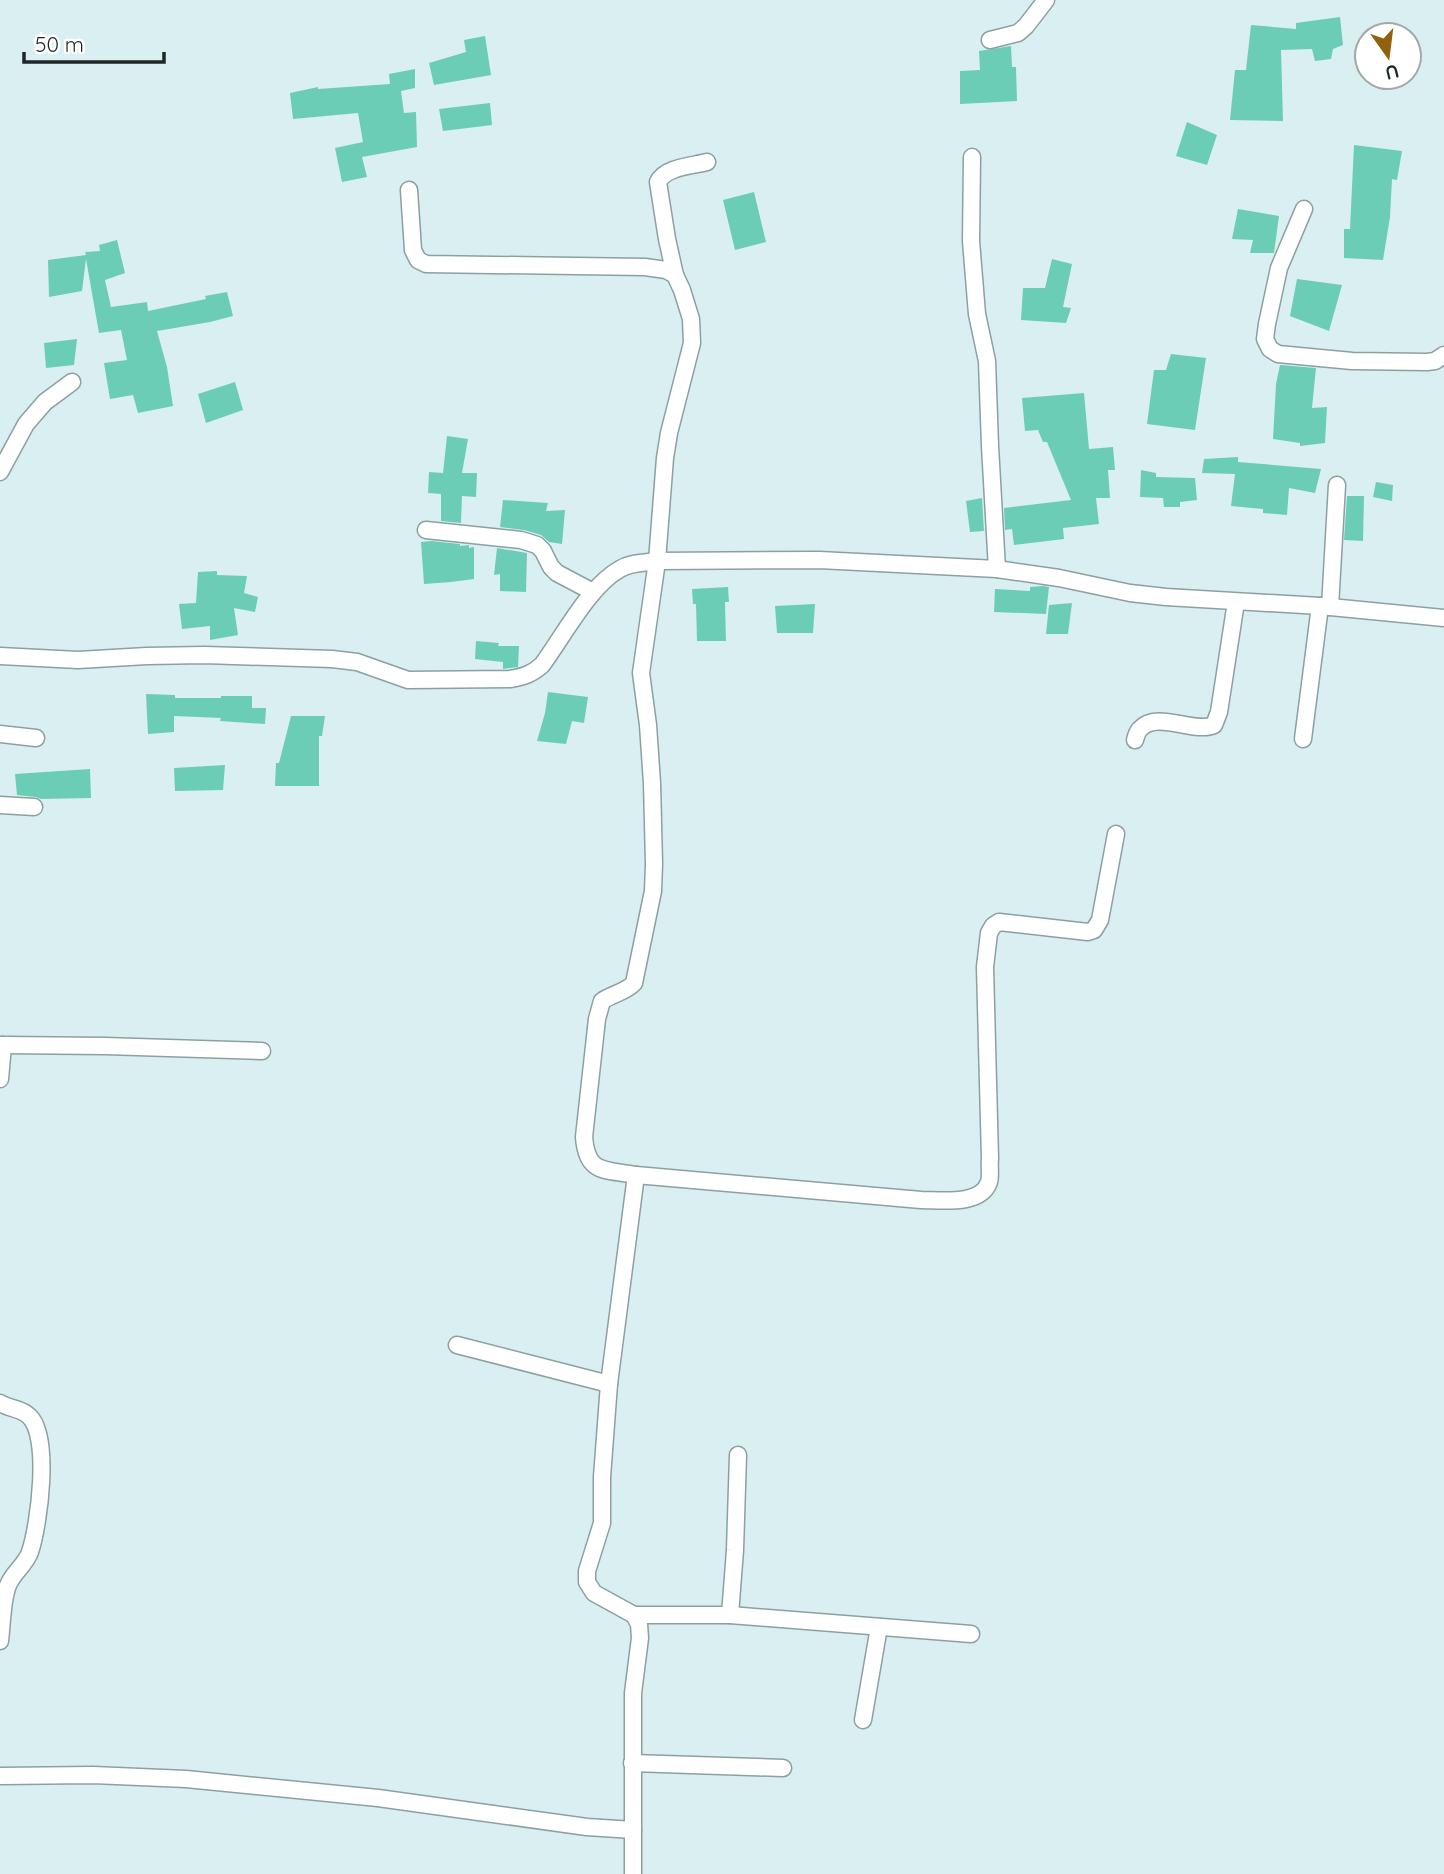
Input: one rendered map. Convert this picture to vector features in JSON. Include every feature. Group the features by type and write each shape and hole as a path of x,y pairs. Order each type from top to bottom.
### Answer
{"street":[{"path":"990,40 1018,33 1046,0"},
{"path":"972,158 971,241 977,314 987,361 997,569"},
{"path":"707,162 667,172 658,182 675,275 691,319 692,343 665,457 657,561 641,673 652,783 653,891 634,983 602,1001 597,1019 584,1137 585,1152 590,1162 597,1168 636,1175 921,1200 966,1199 981,1194 989,1182 990,1159 985,967 989,933 999,922 1087,932 1094,930 1100,920 1116,834"},
{"path":"409,190 412,250 418,260 426,264 645,267 666,270 675,275"},
{"path":"1304,209 1274,286 1265,339 1270,349 1278,354 1352,361 1427,362 1435,361 1444,355"},
{"path":"0,472 26,424 46,402 72,383"},
{"path":"1303,739 1325,607 1337,485"},
{"path":"426,530 520,540 537,545 544,551 551,567 557,573 593,592"},
{"path":"0,656 78,660 204,655 332,659 357,662 408,680 510,680 533,673 541,665 593,592 619,569 632,564 657,561 831,560 997,569 1049,576 1130,593 1444,618"},
{"path":"1135,740 1140,729 1149,724 1160,722 1208,728 1214,725 1219,712 1236,602"},
{"path":"0,734 36,738"},
{"path":"0,805 34,807"},
{"path":"0,1079 2,1045 262,1051"},
{"path":"636,1175 609,1384 602,1477 602,1524 587,1571 587,1582 594,1593 634,1615 730,1615 971,1634"},
{"path":"457,1345 609,1384"},
{"path":"0,1403 21,1411 34,1422 41,1445 42,1463 30,1553 7,1588 0,1641"},
{"path":"730,1615 738,1455"},
{"path":"633,1874 632,1693 640,1638 639,1625 634,1615"},
{"path":"863,1720 878,1627"},
{"path":"632,1763 783,1768"},
{"path":"0,1776 93,1775 186,1779 379,1798 587,1827 633,1830"}],"building":[{"path":"1340,17 1343,45 1333,49 1331,59 1315,61 1312,49 1281,50 1283,121 1230,120 1235,70 1246,70 1251,25 1296,29 1296,23"},
{"path":"485,36 491,75 434,85 429,63 466,52 464,40"},
{"path":"1011,46 1012,67 1016,67 1017,101 960,104 960,71 980,70 979,51"},
{"path":"415,69 415,88 401,91 404,113 416,112 417,147 362,157 367,177 342,182 335,148 363,142 358,113 293,119 290,93 318,87 390,84 389,74"},
{"path":"490,103 492,125 443,131 439,109"},
{"path":"1187,122 1217,135 1207,165 1176,156"},
{"path":"1354,145 1402,151 1397,180 1392,179 1390,217 1383,260 1344,258 1344,229 1350,229"},
{"path":"754,192 766,242 735,250 723,200"},
{"path":"1238,209 1279,216 1274,253 1250,253 1253,240 1232,239"},
{"path":"117,240 125,273 105,280 111,307 147,302 148,311 227,292 233,316 157,331 167,367 173,406 138,413 133,395 110,399 104,363 127,360 121,330 99,333 86,259 82,291 49,297 48,260 100,251 99,245"},
{"path":"1052,259 1072,264 1063,307 1071,308 1066,323 1021,320 1023,288 1045,288"},
{"path":"1297,279 1342,285 1329,331 1290,316"},
{"path":"77,339 74,365 46,368 44,343"},
{"path":"1171,354 1206,358 1195,430 1147,424 1154,370 1166,370"},
{"path":"1280,365 1316,368 1312,408 1327,407 1325,443 1300,446 1300,443 1273,439 1276,384"},
{"path":"235,382 243,410 206,423 198,394"},
{"path":"1084,393 1089,449 1113,447 1115,470 1108,470 1110,498 1096,498 1099,524 1063,528 1064,539 1014,545 1012,529 1005,530 1004,508 1071,500 1047,442 1043,442 1038,430 1025,431 1022,398"},
{"path":"447,436 468,439 462,473 477,473 476,497 462,496 461,523 441,521 441,494 428,493 429,472 443,473"},
{"path":"1238,457 1238,462 1321,469 1315,493 1289,488 1287,515 1263,513 1263,509 1231,506 1235,474 1202,473 1204,459"},
{"path":"1141,470 1156,473 1156,477 1195,478 1197,500 1180,502 1180,507 1164,507 1163,498 1140,497"},
{"path":"1376,482 1393,485 1392,501 1373,497"},
{"path":"1347,496 1364,496 1363,541 1344,540"},
{"path":"982,498 984,531 970,532 966,501"},
{"path":"503,500 548,503 546,511 565,510 562,544 549,542 541,535 524,530 500,527"},
{"path":"421,542 474,547 474,579 424,584"},
{"path":"497,548 527,553 526,592 500,591 500,574 494,575"},
{"path":"217,571 217,575 247,576 244,593 258,597 255,612 234,608 238,635 210,640 210,626 182,629 179,604 196,603 198,572"},
{"path":"728,587 729,602 725,602 726,641 697,641 696,604 693,604 692,589"},
{"path":"1030,587 1049,587 1046,614 994,612 995,589 1030,591"},
{"path":"1072,603 1068,634 1046,634 1049,605"},
{"path":"815,604 813,633 777,633 775,606"},
{"path":"476,641 499,643 498,646 519,646 518,667 503,669 503,662 475,659"},
{"path":"548,692 588,697 584,723 572,721 566,744 537,741"},
{"path":"146,694 175,695 175,698 252,696 252,708 266,708 265,724 220,721 221,718 174,716 174,732 148,734"},
{"path":"291,716 325,716 322,736 319,736 319,786 275,786 276,763 279,763"},
{"path":"225,765 223,790 175,791 174,768"},
{"path":"90,769 91,798 41,799 17,795 15,774"}]}
